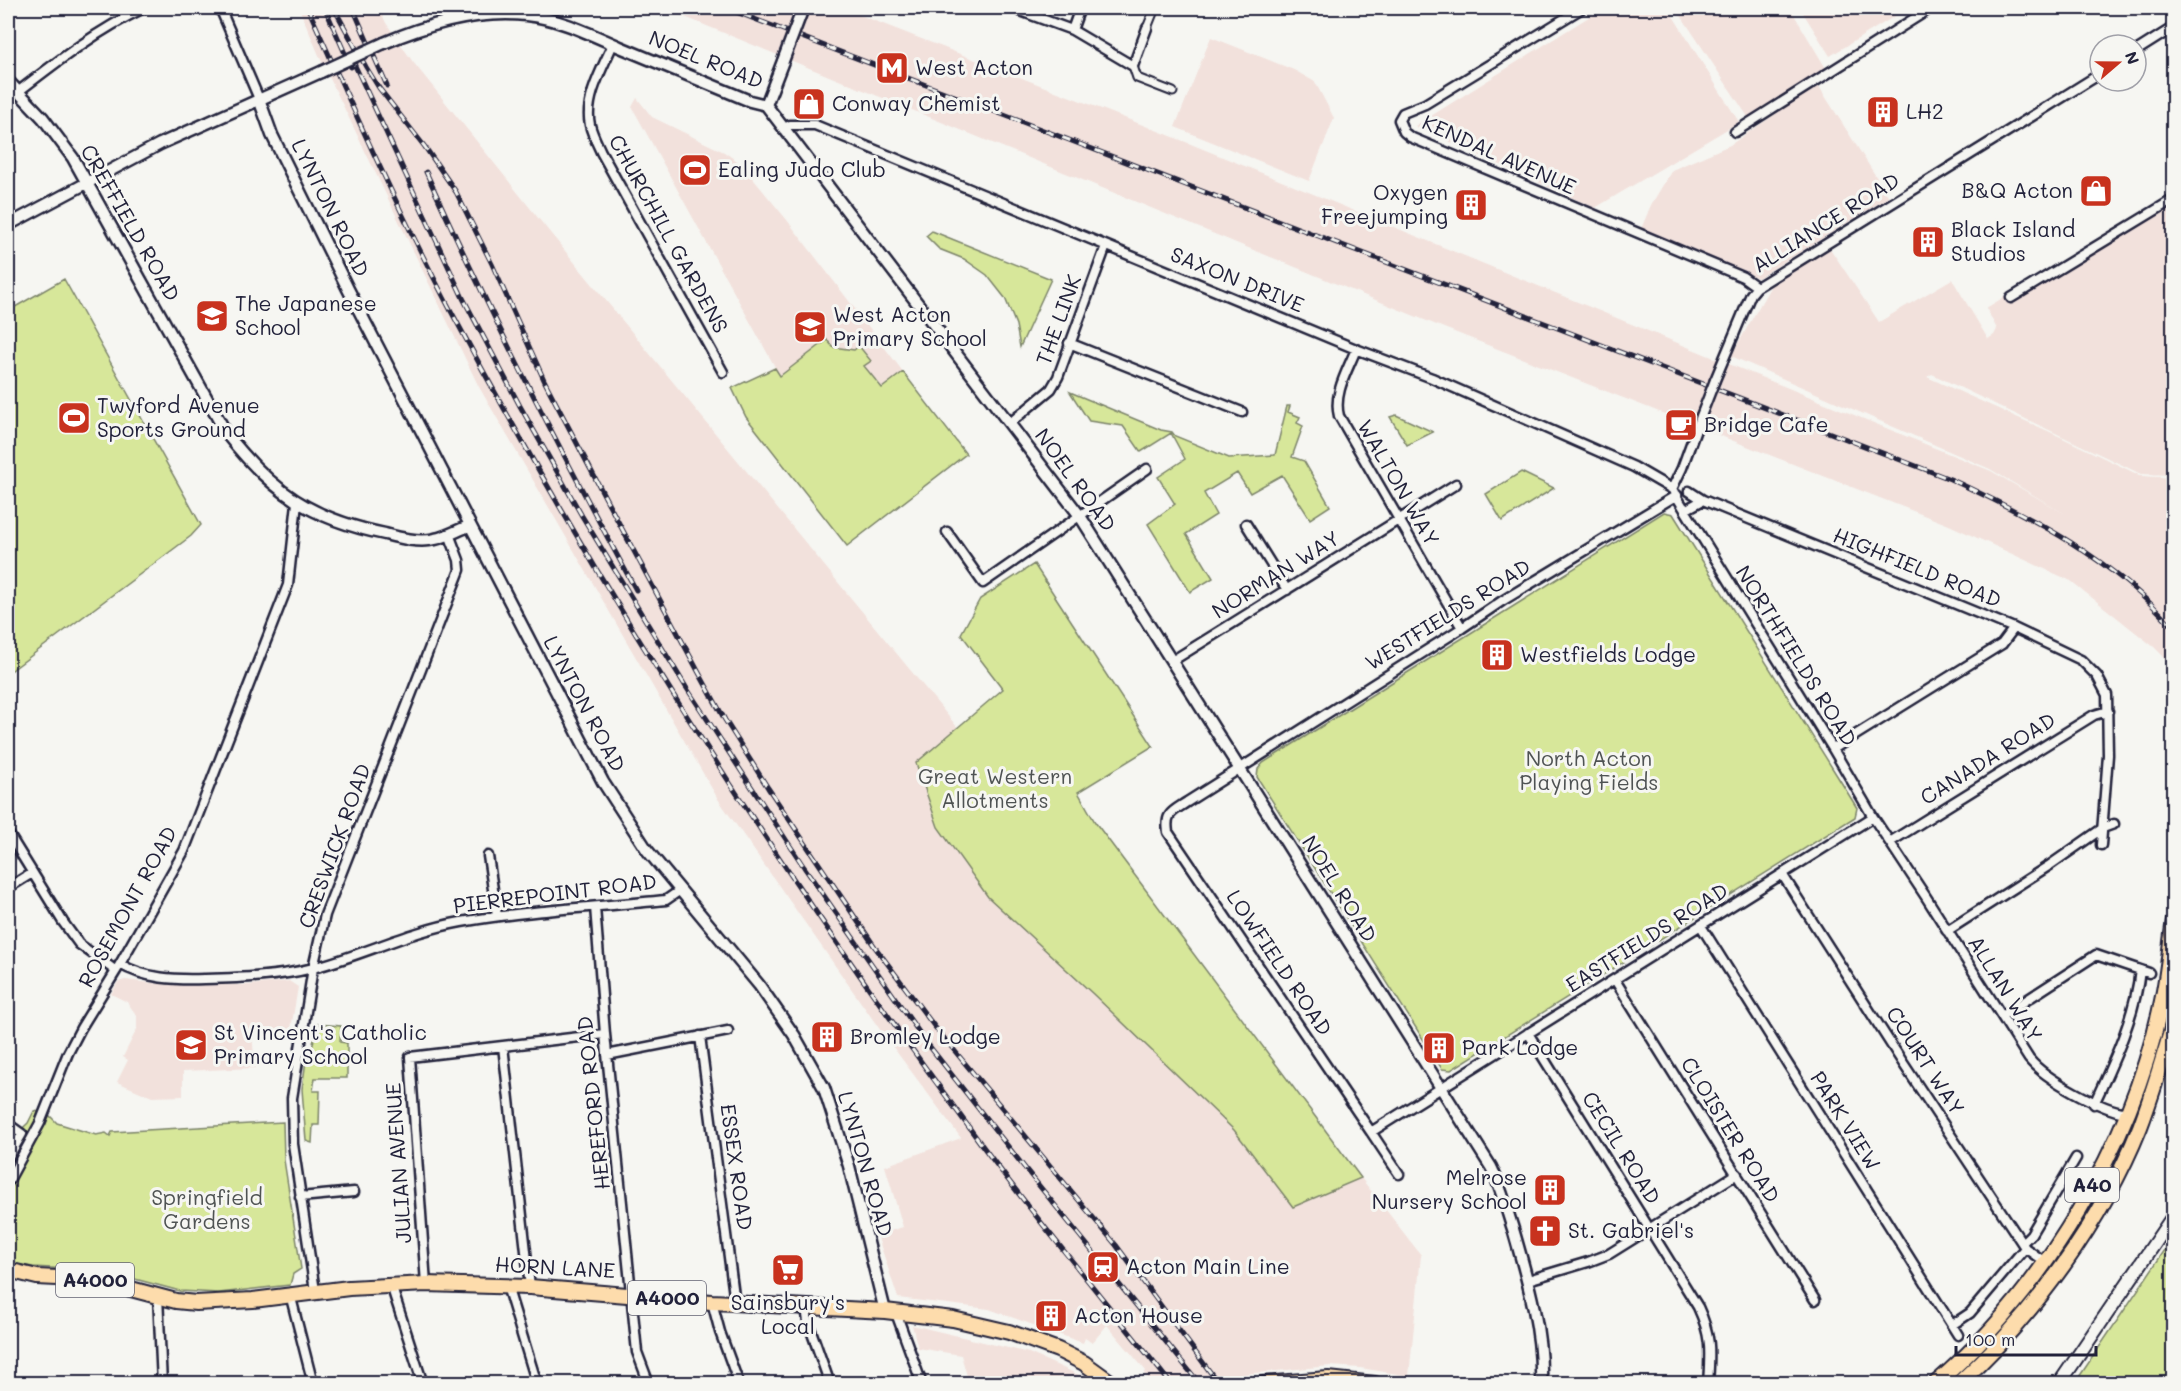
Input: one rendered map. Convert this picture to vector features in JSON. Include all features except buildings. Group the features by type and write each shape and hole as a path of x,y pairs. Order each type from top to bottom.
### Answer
{"main road":[{"name":"A40","path":"1934,1382 1989,1330 2045,1262 2075,1216 2107,1156 2127,1113 2145,1063 2162,1001 2174,919"},
{"name":"A40","path":"1958,1383 1991,1353 2037,1300 2088,1228 2139,1129 2160,1071 2174,1022"},
{"path":"2059,1383 2174,1215"},
{"name":"HORN LANE","path":"13,1272 97,1281 196,1303 218,1303 315,1291 426,1284 530,1287 712,1302 890,1312 953,1319 1009,1332 1058,1350 1106,1382"},
{"path":"1263,1383 1328,1381 1375,1383"}],"street":[{"path":"19,91 94,35 144,8"},
{"path":"220,8 259,99"},
{"path":"766,105 803,8"},
{"path":"1012,8 1072,30 1133,66"},
{"path":"1072,30 1080,8"},
{"path":"1155,8 1133,66 1137,78 1173,92"},
{"name":"KENDAL AVENUE","path":"1582,8 1425,104 1403,113 1399,120 1404,132 1419,141 1743,277 1757,287"},
{"path":"1735,132 1931,8"},
{"name":"NOEL ROAD","path":"8,225 160,144 419,28 449,21 501,15 526,15 562,23 750,101 766,105 1080,516 1491,1167 1499,1183 1528,1280 1538,1339 1541,1383"},
{"path":"2148,44 2172,30"},
{"name":"CHURCHILL GARDENS","path":"613,44 595,86 589,115 590,124 601,152 723,372"},
{"name":"CREFFIELD ROAD","path":"8,81 43,118 73,158 226,433 251,464 297,503 356,528 398,537 434,540 469,526"},
{"name":"ALLIANCE ROAD","path":"1674,492 1722,361 1751,294 1757,287 2088,81"},
{"name":"LYNTON ROAD","path":"259,99 272,135 469,526 603,782 647,849 679,891 759,985 794,1035 824,1088 849,1166 890,1312"},
{"name":"SAXON DRIVE","path":"783,129 790,125 815,125 1356,349 1432,378 1604,454 1657,479 1674,492"},
{"path":"2011,298 2174,199"},
{"name":"THE LINK","path":"1010,423 1051,389 1058,377 1106,246"},
{"path":"1069,343 1242,412"},
{"name":"WALTON WAY","path":"1356,349 1338,394 1339,416 1462,628"},
{"path":"946,532 983,583 1147,469"},
{"name":"NORMAN WAY","path":"1172,662 1456,484"},
{"name":"HIGHFIELD ROAD","path":"1689,491 1703,500 2014,628 2002,644 1833,749"},
{"name":"NORTHFIELDS ROAD","path":"1674,492 1890,842"},
{"name":"WESTFIELDS ROAD","path":"1240,768 1674,492"},
{"path":"1685,510 1703,500"},
{"name":"ROSEMONT ROAD","path":"8,1182 40,1123 72,1044 184,851 288,585 297,503"},
{"path":"1246,524 1287,590"},
{"name":"CRESWICK ROAD","path":"315,1291 293,1144 292,1098 313,968 325,915 460,570 459,560 449,534"},
{"path":"2014,628 2065,651 2090,667 2103,684 2107,695 2108,711 2102,845"},
{"name":"CANADA ROAD","path":"1890,842 2094,715 2108,711"},
{"name":"LOWFIELD ROAD","path":"1240,768 1170,813 1167,821 1168,832 1371,1132"},
{"name":"EASTFIELDS ROAD","path":"1440,1088 1873,817"},
{"path":"1947,931 2103,828 2114,824"},
{"name":"PIERREPOINT ROAD","path":"8,833 79,944 118,968 185,979 236,978 313,968 459,922 497,916 666,900 679,891"},
{"name":"ALLAN WAY","path":"1890,842 2033,1064 2094,1104 2127,1113"},
{"path":"488,856 497,916"},
{"path":"8,888 32,873"},
{"name":"COURT WAY","path":"1782,874 1903,1063 2024,1245 2045,1262"},
{"name":"HEREFORD ROAD","path":"595,907 605,1034 637,1352 649,1383"},
{"name":"PARK VIEW","path":"1701,926 1958,1335"},
{"path":"2002,1016 2096,954 2145,971 2120,1046 2094,1104"},
{"name":"CLOISTER ROAD","path":"1615,980 1815,1300"},
{"path":"607,1055 728,1031"},
{"name":"CECIL ROAD","path":"1528,1033 1698,1307 1706,1323 1710,1342 1708,1383"},
{"name":"JULIAN AVENUE","path":"426,1284 410,1057 605,1034"},
{"name":"ESSEX ROAD","path":"700,1036 735,1303"},
{"path":"503,1046 530,1287"},
{"path":"1399,1174 1371,1132 1440,1088"},
{"path":"8,1124 22,1134 8,1157 18,1163"},
{"path":"1952,1324 1970,1313 2024,1245 2076,1158"},
{"path":"1528,1280 1588,1263 1609,1254 1737,1174"},
{"path":"300,1197 354,1192"},
{"path":"391,1285 423,1383"},
{"path":"507,1286 537,1383"},
{"path":"290,1294 309,1382"},
{"path":"158,1296 162,1383"},
{"path":"712,1302 720,1332 739,1383"},
{"path":"806,1307 808,1322 830,1383"},
{"path":"890,1312 922,1383"},
{"path":"8,1377 13,1383"}],"shaded area":[{"path":"299,8 379,8 386,23 413,62 547,229 958,728 916,763 988,897 1234,1130 1293,1207 1361,1178 1421,1255 1409,1376 1330,1366 1149,1383 1148,1377 1144,1374 1146,1371 1107,1325 1092,1343 1085,1338 1083,1343 989,1309 898,1298 877,1235 903,1227 885,1166 961,1138 881,1031 718,799 479,387 321,60"},
{"path":"663,8 842,8 1171,136 1991,471 2067,515 1990,469 1731,356 1773,282 1829,247 1879,322 1952,279 1988,339 1997,329 1986,308 2173,196 2173,475 2141,474 1932,374 1927,377 2141,476 2173,478 2173,666 2154,647 2071,581 1949,525 1444,328"},
{"path":"1603,8 1668,8 1739,122 1595,208 1415,126"},
{"path":"1676,8 1790,8 1827,70 1748,117"},
{"path":"1800,8 1908,8 1830,56"},
{"path":"1211,37 1294,70 1315,82 1334,118 1309,181 1175,127"},
{"path":"1818,85 1889,197 1758,278 1641,229 1651,205 1672,170 1730,145"},
{"name":"West Acton Primary School","path":"637,98 652,117 724,152 740,163 787,220 966,454 847,546 746,417 732,388 775,367 632,107"},
{"name":"St Vincent's Catholic Primary School","path":"125,980 171,985 249,985 289,981 298,987 291,1029 252,1033 255,1068 183,1071 183,1096 152,1097 117,1082 128,1060 123,1057 137,1029 137,1016 127,1002 111,994 118,982"},
{"path":"912,1325 1029,1353 1088,1379 1086,1384 969,1383 961,1355 918,1348"}],"green space":[{"path":"932,231 1051,279 1020,347 1016,325 1005,298 987,275 964,259 939,249 926,236"},
{"name":"Twyford Avenue Sports Ground","path":"64,279 201,525 191,536 8,673 8,311"},
{"path":"827,340 833,347 854,350 859,346 871,361 864,366 882,388 903,372 966,454 847,546 746,417 732,388 775,368 780,376"},
{"path":"1070,392 1161,430 1172,432 1175,436 1229,458 1275,455 1287,406 1290,406 1288,412 1300,417 1297,423 1303,426 1292,457 1304,461 1330,506 1310,519 1282,475 1250,493 1237,473 1204,493 1216,515 1186,534 1213,578 1190,592 1148,524 1175,504 1158,477 1185,459 1171,433 1141,452 1123,426 1089,421"},
{"path":"1396,415 1433,432 1407,445 1390,417"},
{"path":"1521,472 1554,488 1502,521 1486,494"},
{"name":"North Acton Playing Fields","path":"1664,512 1673,514 1841,782 1857,808 1855,817 1451,1070 1442,1069 1257,777 1258,769 1263,763"},
{"name":"Great Western Allotments","path":"1034,564 1153,746 1078,792 1095,822 1361,1178 1293,1207 1234,1130 988,897 938,827 916,763 1003,689 961,634 980,599"},
{"path":"317,1024 341,1026 340,1042 347,1043 347,1078 315,1078 313,1091 320,1091 319,1125 313,1125 312,1143 306,1141 302,1089 307,1054 311,1054"},
{"name":"Springfield Gardens","path":"34,1111 47,1113 57,1123 96,1135 106,1133 110,1136 112,1132 283,1122 284,1160 301,1269 293,1274 290,1285 219,1293 180,1291 105,1271 33,1267 8,1263 8,1142 28,1123"},
{"path":"2173,1238 2173,1383 2080,1384 2077,1381 2075,1383"}],"railway":[{"path":"308,8 359,122 451,311 509,417 631,626 760,829 897,1028 1042,1224 1171,1384"},
{"path":"325,8 351,67"},
{"path":"334,8 379,88 425,147 456,192 492,264 545,382 605,497 725,720 768,788 875,947 934,1026 1116,1245 1219,1384"},
{"path":"353,8 387,86"},
{"path":"726,8 1950,479 2070,542 2125,581 2174,628"},
{"path":"351,57 463,298 520,406 582,516 686,687 804,867 923,1038 1200,1384"},
{"path":"426,172 527,383 636,590"}],"place":[{"name":"West Acton","path":"892,68"},
{"name":"Conway Chemist","path":"809,104"},
{"name":"LH2","path":"1883,112"},
{"name":"Ealing Judo Club","path":"695,170"},
{"name":"B&Q Acton","path":"2096,191"},
{"name":"Oxygen Freejumping","path":"1471,205"},
{"name":"Black Island Studios","path":"1928,242"},
{"name":"The Japanese School","path":"212,316"},
{"name":"West Acton Primary School","path":"810,327"},
{"name":"Twyford Avenue Sports Ground","path":"74,418"},
{"name":"Bridge Cafe","path":"1681,425"},
{"name":"Westfields Lodge","path":"1497,655"},
{"name":"Bromley Lodge","path":"827,1037"},
{"name":"St Vincent's Catholic Primary School","path":"191,1045"},
{"name":"Park Lodge","path":"1439,1048"},
{"name":"Melrose Nursery School","path":"1550,1190"},
{"name":"St. Gabriel's","path":"1545,1231"},
{"name":"Acton Main Line","path":"1103,1267"},
{"name":"Sainsbury's Local","path":"788,1270"},
{"name":"Acton House","path":"1051,1316"}]}
